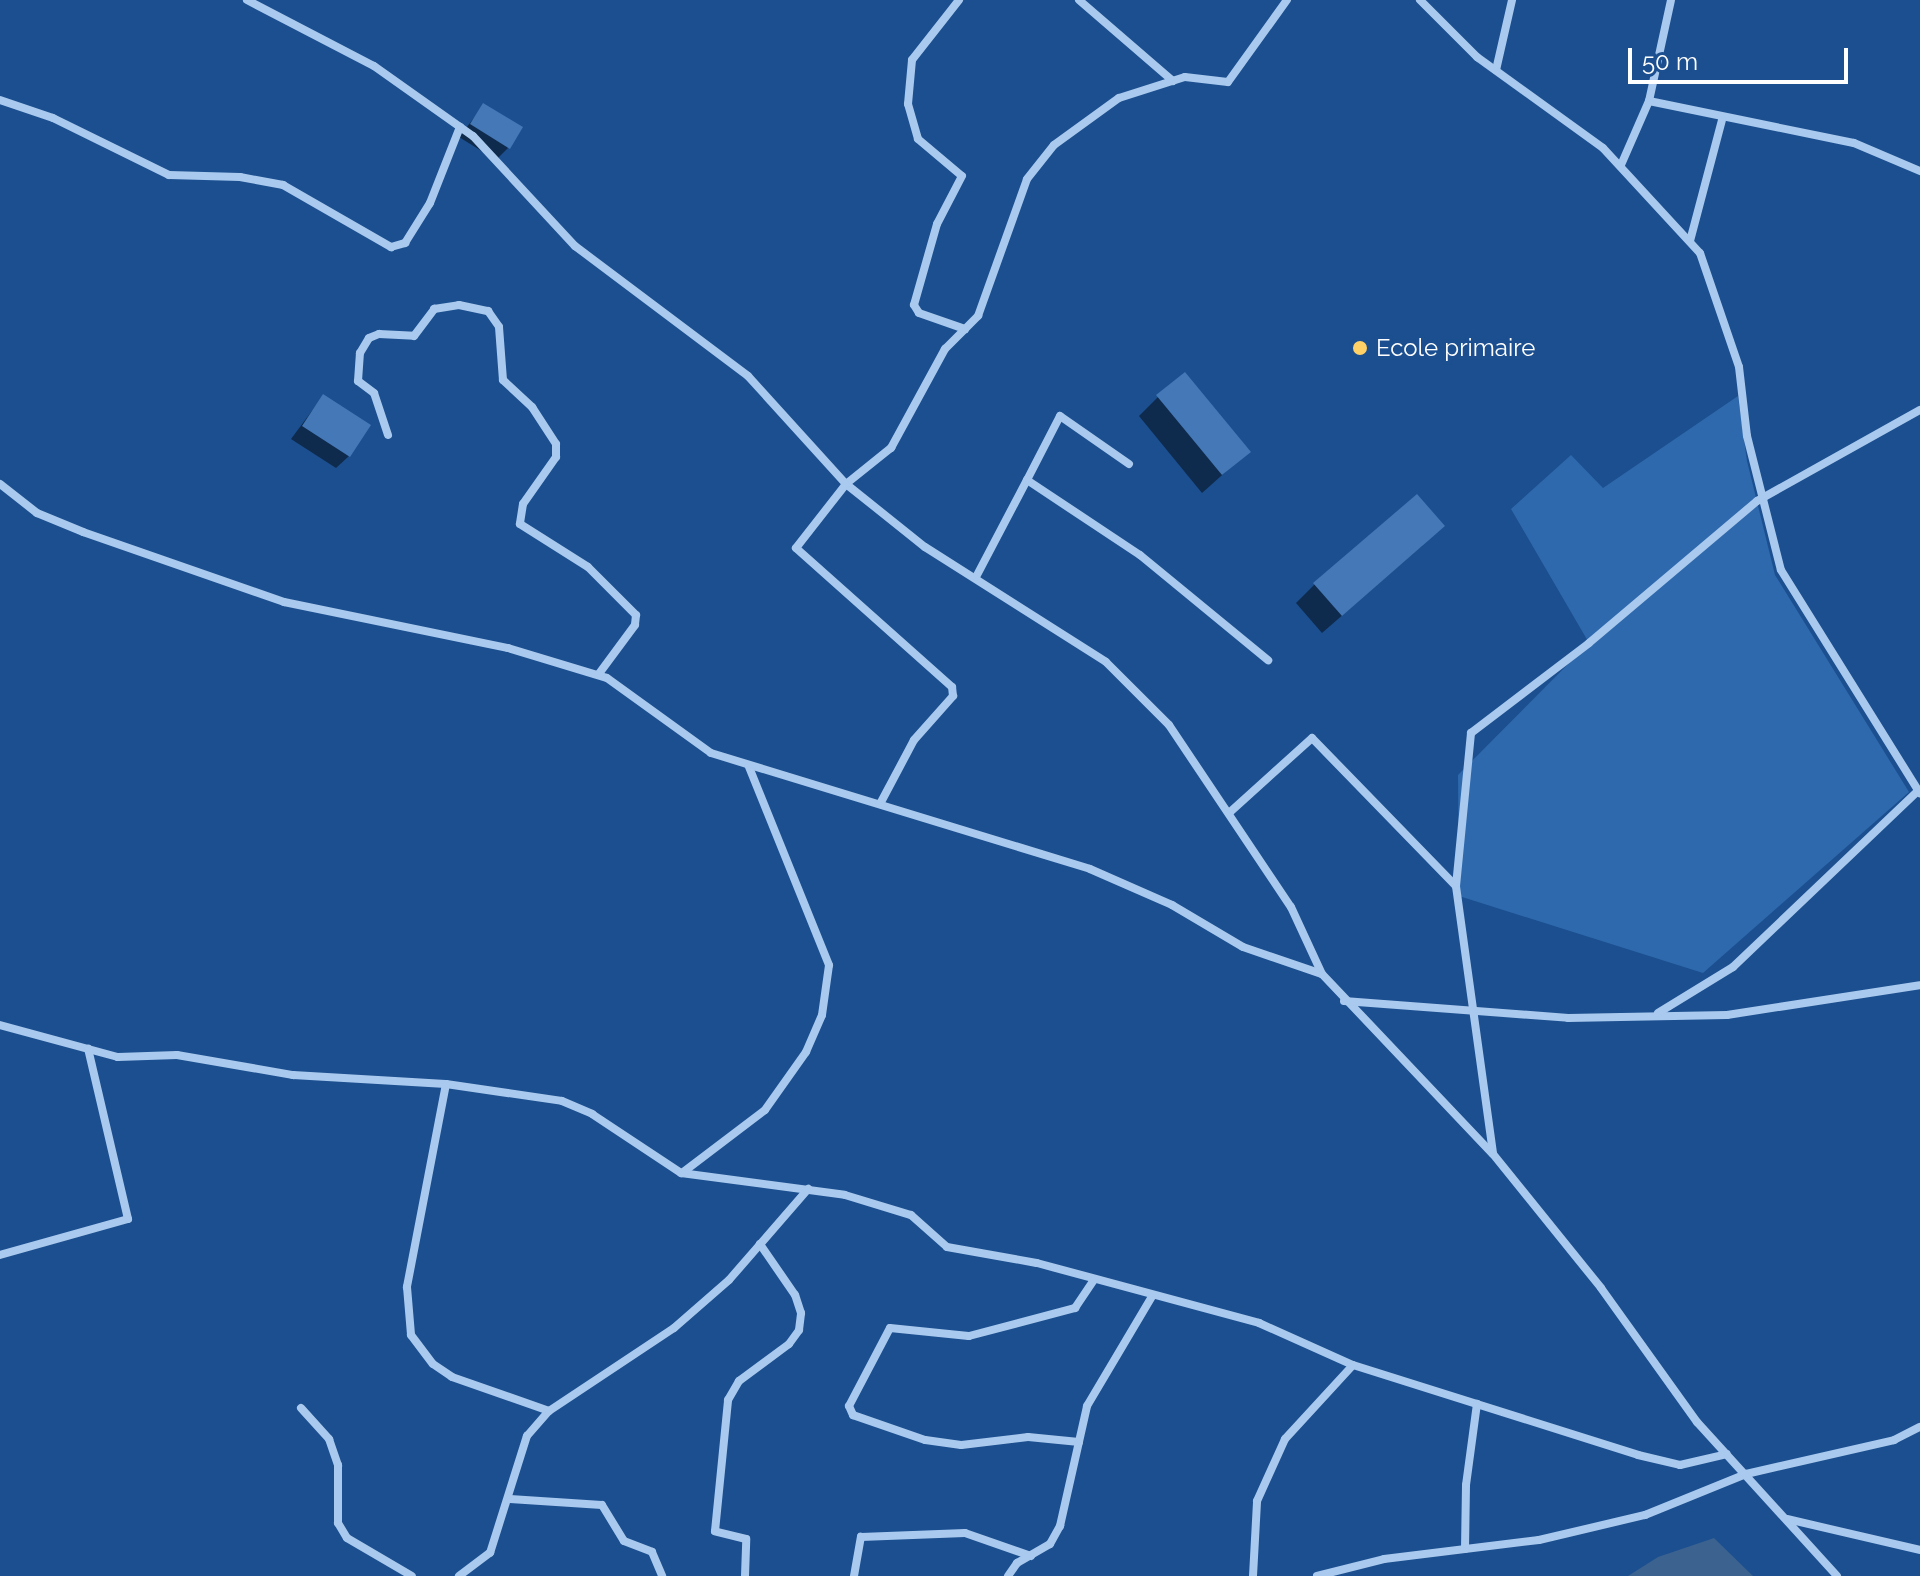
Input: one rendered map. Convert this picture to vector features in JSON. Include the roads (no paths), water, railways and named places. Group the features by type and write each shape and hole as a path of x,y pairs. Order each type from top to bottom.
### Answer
{"street":[{"path":"247,0 374,66 460,127 575,246 748,376 846,484 925,547 1106,662 1169,725 1291,907 1322,974 1344,1001 1440,1093 1493,1154 1727,1454 1837,1576"},
{"path":"959,0 912,60 908,104 918,139 962,176 942,211 914,305 919,313 965,329"},
{"path":"1079,0 1173,81"},
{"path":"880,804 914,740 953,696 952,687 797,553 800,541 846,484 891,448 945,349 978,316 1027,179 1054,145 1119,98 1173,81 1232,80 1287,0"},
{"path":"1420,0 1447,33 1554,109 1621,165 1700,253 1732,344 1760,499 1791,591 1919,792 1733,967 1656,1014"},
{"path":"1496,70 1512,0"},
{"path":"1621,165 1649,101 1671,0"},
{"path":"0,100 53,118 169,175 240,177 283,185 391,247 405,243 430,203 460,127"},
{"path":"1649,101 1722,120 1854,143 1920,171"},
{"path":"1690,241 1722,120"},
{"path":"388,435 374,393 358,381 360,353 369,338 414,336 434,309 459,305 488,311 499,327 503,380 532,407 556,444 556,457 523,504 520,524 588,567 636,615 635,625 598,675"},
{"path":"1493,1154 1456,886 1471,733 1589,643 1760,499 1920,410"},
{"path":"976,577 1060,416 1129,464"},
{"path":"1027,480 1140,555 1268,660"},
{"path":"0,484 37,513 284,602 508,648 598,675 620,685 711,753 1090,869 1172,905 1243,947 1322,974"},
{"path":"1229,813 1312,738 1319,740 1456,886"},
{"path":"681,1173 765,1110 806,1052 822,1015 829,965 749,767"},
{"path":"1344,1001 1568,1018 1727,1015 1920,985"},
{"path":"0,1025 118,1057 177,1055 293,1075 446,1084 562,1101 592,1114 681,1173 808,1189 911,1215 947,1247 1037,1263 1259,1323 1353,1365 1680,1465 1727,1454"},
{"path":"0,1255 128,1219 88,1049"},
{"path":"446,1084 407,1287 411,1335 433,1364 452,1377 549,1411"},
{"path":"459,1576 490,1553 510,1499 527,1436 549,1411 674,1328 729,1280 808,1189"},
{"path":"745,1576 746,1539 715,1531 728,1400 739,1381 789,1344 799,1330 801,1313 795,1295 760,1244"},
{"path":"1079,1442 1028,1437 961,1445 925,1440 853,1415 849,1406 890,1328 969,1336 1075,1308 1094,1280"},
{"path":"1008,1576 1017,1563 1050,1544 1060,1526 1079,1442 1097,1387 1153,1295"},
{"path":"1253,1576 1257,1501 1285,1439 1353,1365"},
{"path":"1465,1549 1466,1485 1477,1404"},
{"path":"301,1408 329,1439 338,1465 338,1523 347,1538 412,1576"},
{"path":"1317,1576 1384,1559 1539,1540 1645,1515 1746,1474 1894,1440 1920,1427"},
{"path":"510,1499 602,1505 624,1541 652,1552 662,1576"},
{"path":"1786,1518 1920,1550"},
{"path":"854,1576 861,1537 965,1533 1031,1556"}],"place":[{"name":"Ecole primaire","path":"1360,348"}]}
